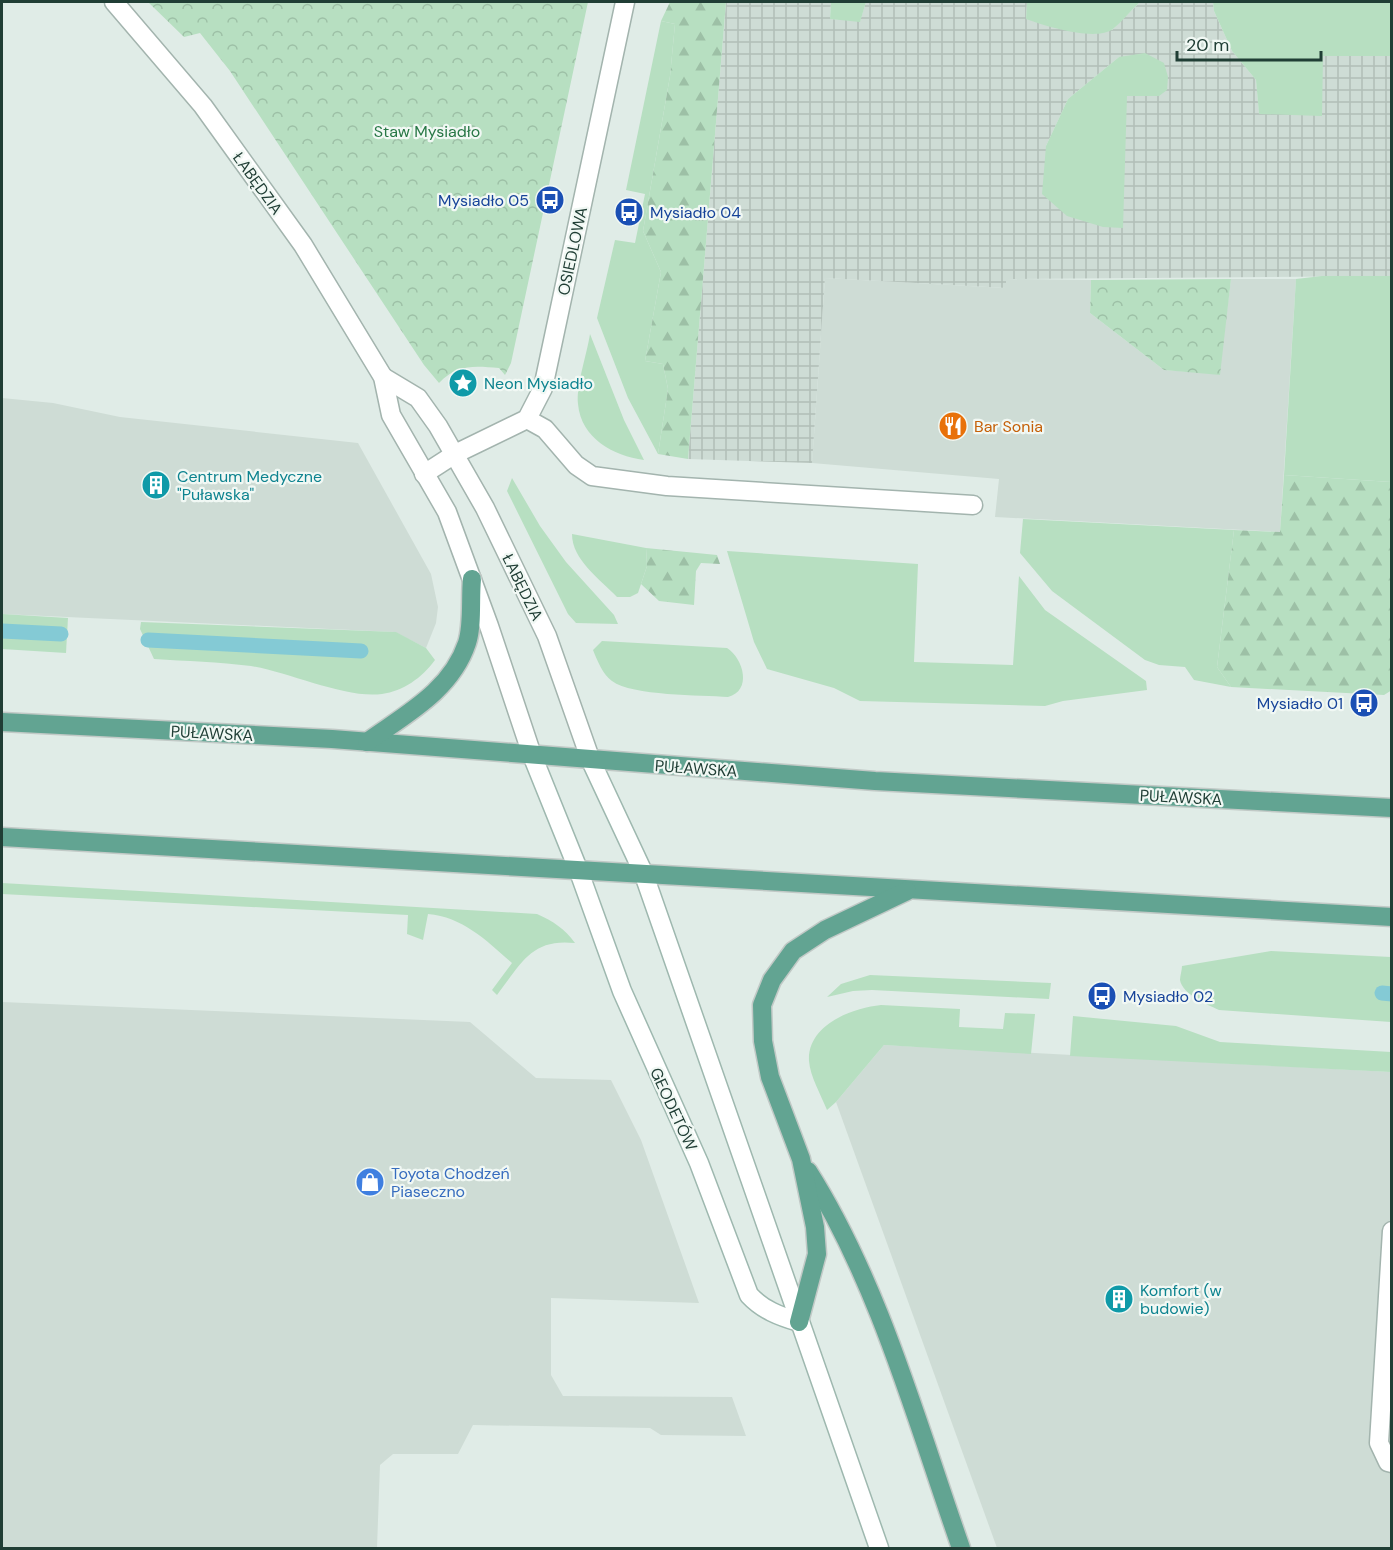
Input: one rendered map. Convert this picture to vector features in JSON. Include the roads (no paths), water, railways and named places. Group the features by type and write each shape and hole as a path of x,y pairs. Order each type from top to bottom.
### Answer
{"main road":[{"path":"367,742 430,697 452,675 467,642 472,579"},
{"name":"PUŁAWSKA","path":"2,722 367,742 875,781 1392,808"},
{"path":"2,837 1392,916"},
{"path":"799,1322 817,1254 812,1207 801,1159 770,1077 763,1041 762,1005 772,981 793,951 825,930 909,890"},
{"path":"801,1159 834,1212 874,1304 962,1548"}],"street":[{"name":"ŁABĘDZIA","path":"114,2 203,106 303,245 383,377 391,415 447,512 532,755"},
{"name":"OSIEDLOWA","path":"527,419 543,388 625,2"},
{"name":"ŁABĘDZIA","path":"383,377 418,398 456,454 538,616 591,760 643,872"},
{"path":"423,474 456,454 527,419 545,429 576,465 592,476 668,486 973,505"},
{"name":"GEODETÓW","path":"532,755 578,869 622,991 699,1163 749,1295 759,1305 775,1314 799,1322"},
{"path":"643,872 879,1548"},
{"path":"1392,1231 1379,1443 1388,1462 1392,1463"}],"waterway":[{"path":"2,631 61,634"},
{"path":"148,640 361,651"},
{"path":"1382,993 1392,994"}],"place":[{"name":"Mysiadło 05","path":"550,200"},
{"name":"Mysiadło 04","path":"629,212"},
{"name":"Neon Mysiadło","path":"463,383"},
{"name":"Bar Sonia","path":"953,426"},
{"name":"Centrum Medyczne \"Puławska\"","path":"156,485"},
{"name":"Mysiadło 01","path":"1364,703"},
{"name":"Mysiadło 02","path":"1102,996"},
{"name":"Toyota Chodzeń Piaseczno","path":"370,1182"},
{"name":"Komfort (w budowie)","path":"1119,1299"}],"park label":[{"name":"Staw Mysiadło","path":"427,131"}]}
